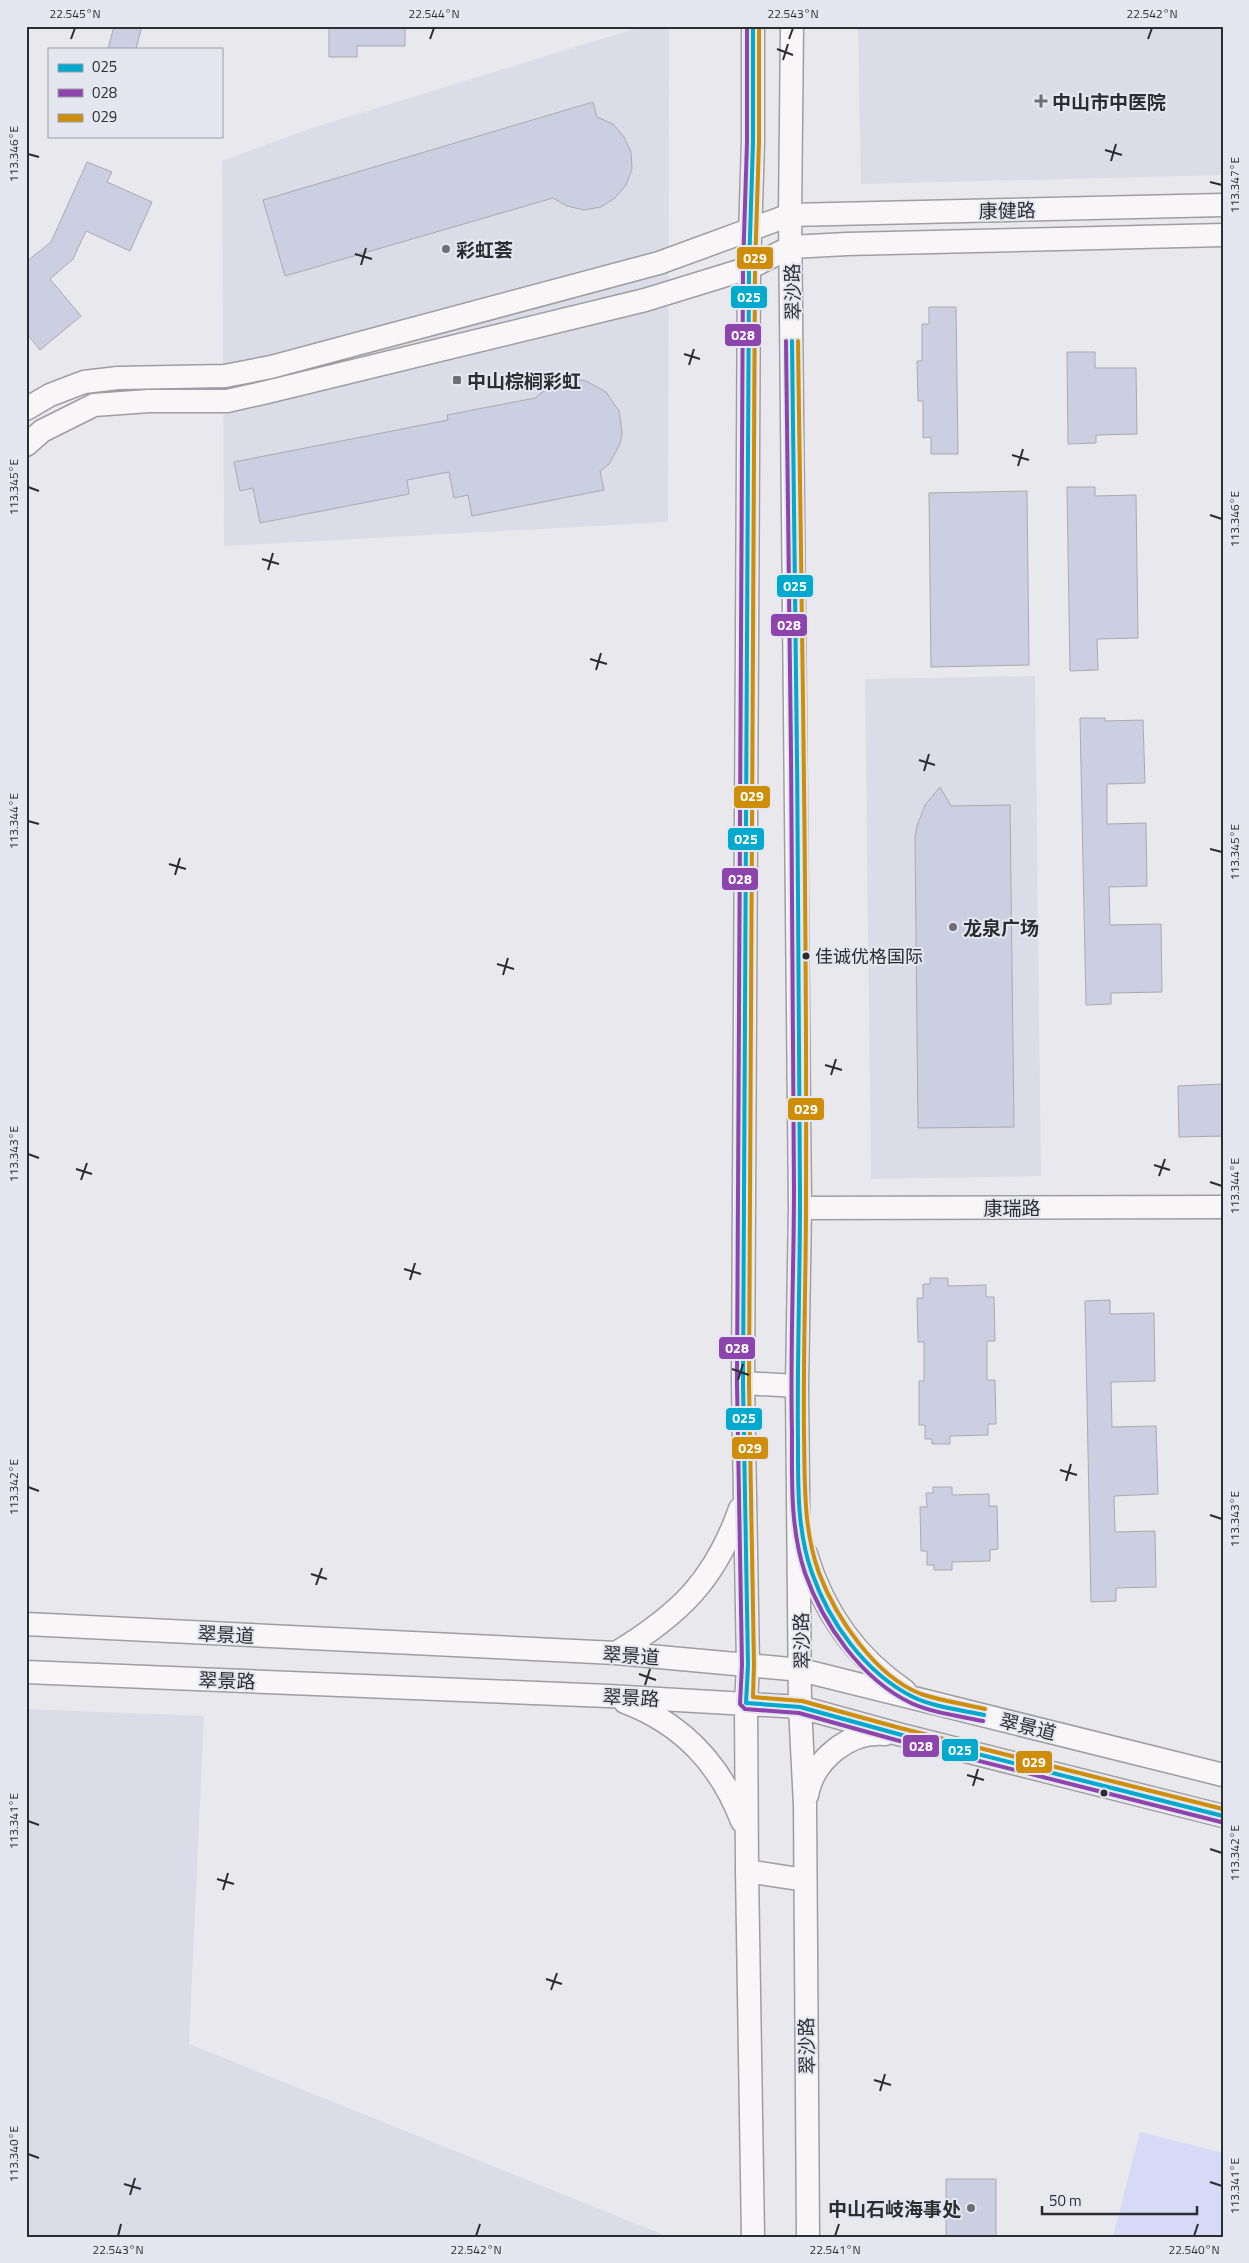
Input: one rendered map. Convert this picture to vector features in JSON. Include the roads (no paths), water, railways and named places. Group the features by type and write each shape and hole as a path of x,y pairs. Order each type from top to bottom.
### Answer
{"main road":[{"path":"752,26 753,142 749,268 743,1383 748,1664 746,1703 747,1871 753,2237"},
{"name":"翠沙路","path":"792,26 790,215 792,247 800,1208 796,1386 800,1707 805,1805 808,2237"},
{"name":"康健路","path":"26,409 50,395 84,382 118,378 182,375 225,376 270,368 659,263 790,215 1223,205"},
{"name":"康健路","path":"792,247 1223,235"},
{"path":"26,445 42,431 94,405 149,401 227,400 645,300 749,268 792,247"},
{"path":"413,329 418,355"},
{"name":"康瑞路","path":"800,1208 1223,1207"},
{"path":"743,1383 796,1386"},
{"path":"616,1653 652,1631 689,1598 710,1571 730,1535 744,1496"},
{"path":"799,1512 804,1544 812,1575 830,1612 843,1633 864,1657 888,1679 914,1698"},
{"name":"翠景道","path":"26,1624 616,1653 801,1670 1223,1775"},
{"name":"翠景路","path":"26,1672 608,1696 800,1707 898,1734 1223,1816"},
{"path":"608,1696 646,1710 681,1732 704,1755 732,1796 747,1834"},
{"path":"805,1805 808,1787 817,1770 836,1750 861,1736 879,1733 898,1734"},
{"path":"747,1871 805,1880"}],"place":[{"name":"中山市中医院","path":"1041,101"},
{"name":"彩虹荟","path":"446,249"},
{"name":"中山棕榈彩虹","path":"457,380"},
{"name":"龙泉广场","path":"953,927"},
{"name":"佳诚优格国际","path":"806,956"},
{"name":"中山石岐海事处","path":"971,2208"}]}
